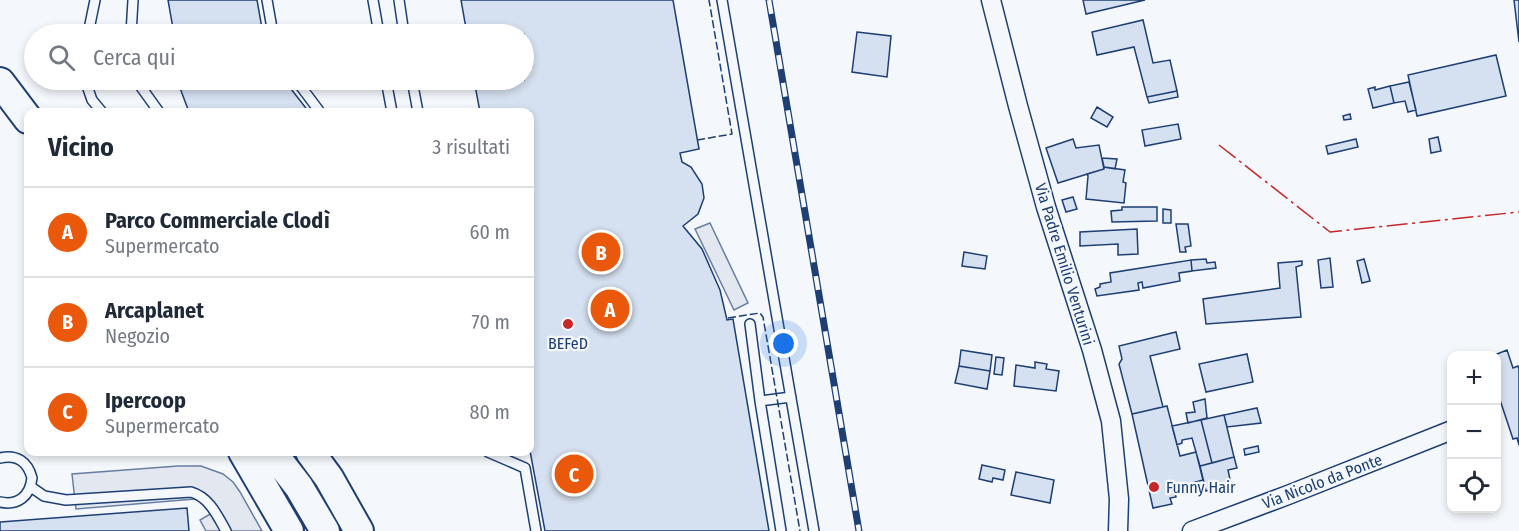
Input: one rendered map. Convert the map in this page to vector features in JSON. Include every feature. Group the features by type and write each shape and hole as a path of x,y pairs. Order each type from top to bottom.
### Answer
{"main road":[{"path":"0,82 24,114"},
{"path":"245,456 289,531"},
{"path":"275,456 299,487 325,531"},
{"path":"313,456 329,478 358,531"}],"street":[{"name":"Via Padre Emilio Venturini","path":"991,0 1046,207 1092,350 1111,421 1119,499 1118,531"},
{"name":"Via Nicolo da Ponte","path":"1192,531 1447,432"}],"lane":[{"path":"90,24 95,0"},
{"path":"132,24 133,0"},
{"path":"267,0 271,24"},
{"path":"373,0 377,24"},
{"path":"399,0 403,24"},
{"path":"722,0 814,531"},
{"path":"88,90 92,100 99,108"},
{"path":"143,90 156,108"},
{"path":"304,90 317,108"},
{"path":"388,90 391,108"},
{"path":"414,90 417,108"},
{"path":"750,324 781,531"},
{"path":"760,401 791,397"},
{"path":"0,458 11,456 26,464 32,478 31,487 21,500 14,503 0,502"},
{"path":"497,456 525,468 536,531"},
{"path":"31,487 44,496 66,500 191,492 200,495 208,502 226,531"}],"shaded area":[{"path":"710,223 748,303 734,310 695,229"},
{"path":"201,466 223,474 240,492 262,531 206,531 200,520 212,513 204,503 195,499 76,509 72,474"}],"building":[{"path":"168,0 257,0 261,24 172,24"},
{"path":"461,0 673,0 699,149 680,153 682,162 691,167 702,184 704,198 698,214 683,226 702,249 720,290 727,320 733,319 769,531 545,531 531,456 534,456 534,108 479,108 476,90 534,90 534,24 465,24"},
{"path":"1083,0 1145,0 1086,14"},
{"path":"1514,0 1519,0 1519,42"},
{"path":"1143,20 1153,63 1170,60 1177,91 1147,97 1134,47 1097,55 1092,32"},
{"path":"857,32 891,36 887,77 852,72"},
{"path":"1496,55 1506,96 1417,116 1408,75"},
{"path":"1409,82 1416,110 1408,112 1405,101 1394,103 1390,86"},
{"path":"1390,86 1394,103 1373,108 1368,89 1375,87 1375,90"},
{"path":"181,90 292,90 306,108 188,108"},
{"path":"1177,91 1178,97 1149,103 1147,97"},
{"path":"1097,107 1113,117 1107,127 1091,118"},
{"path":"1350,114 1351,119 1344,120 1343,116"},
{"path":"1178,124 1181,139 1145,146 1142,130"},
{"path":"1438,137 1441,151 1431,153 1429,139"},
{"path":"1073,139 1076,148 1099,145 1104,169 1058,183 1046,148"},
{"path":"1356,139 1358,147 1328,154 1326,146"},
{"path":"1102,158 1117,159 1115,169 1104,167"},
{"path":"1104,167 1125,170 1124,203 1086,199 1087,174 1104,169"},
{"path":"1073,197 1077,209 1066,212 1062,200"},
{"path":"1122,207 1157,207 1157,221 1112,222 1111,211 1122,210"},
{"path":"1163,209 1171,210 1171,223 1163,223"},
{"path":"1176,224 1188,224 1191,246 1185,247 1186,252 1180,252"},
{"path":"1137,229 1138,254 1118,255 1118,244 1080,246 1080,232"},
{"path":"964,252 987,256 985,269 962,266"},
{"path":"1330,258 1333,287 1321,288 1318,260"},
{"path":"1206,259 1207,263 1215,262 1216,268 1192,271 1191,260"},
{"path":"1364,259 1370,281 1362,283 1357,261"},
{"path":"1191,260 1192,271 1179,273 1180,281 1143,288 1142,282 1138,283 1139,290 1097,296 1095,289 1100,287 1100,284 1111,282 1110,273"},
{"path":"1302,261 1302,265 1296,267 1301,317 1206,324 1203,299 1280,288 1278,263"},
{"path":"1176,332 1180,349 1150,356 1163,407 1132,414 1119,364 1122,359 1119,346"},
{"path":"961,350 992,355 990,371 959,366"},
{"path":"1507,350 1513,368 1518,366 1519,369 1519,445 1517,438 1513,439 1501,403 1501,352"},
{"path":"1247,354 1253,382 1206,392 1199,364"},
{"path":"996,357 1004,358 1002,375 994,374"},
{"path":"1035,362 1047,364 1046,369 1059,371 1056,391 1014,386 1016,365 1035,368"},
{"path":"959,366 990,371 987,389 955,383"},
{"path":"1205,399 1207,418 1188,423 1186,413 1195,412 1193,402"},
{"path":"1167,406 1180,456 1196,452 1203,480 1174,488 1176,497 1170,498 1172,504 1153,508 1132,414"},
{"path":"1257,408 1261,423 1227,427 1224,415"},
{"path":"1224,415 1234,457 1212,463 1201,420"},
{"path":"1201,420 1212,463 1200,466 1192,438 1182,440 1182,443 1177,445 1172,426"},
{"path":"1258,446 1259,452 1245,455 1244,449"},
{"path":"1234,457 1237,468 1228,470 1231,484 1206,491 1200,466"},
{"path":"982,465 1005,470 1003,480 993,478 992,482 979,479"},
{"path":"1016,472 1054,480 1050,503 1011,495"},
{"path":"187,508 189,531 0,531 0,522"}],"railway":[{"path":"769,0 859,531"}],"fence":[{"path":"697,140 732,134 709,0"},
{"path":"728,318 760,313 763,317 800,531"}],"power":[{"path":"1219,145 1330,232 1519,212"}],"place":[{"name":"Arcaplanet","path":"601,252"},
{"name":"Parco Commerciale Clodì","path":"610,309"},
{"name":"BEFeD","path":"568,324"},
{"name":"Ipercoop","path":"574,474"},
{"name":"Funny Hair","path":"1154,487"}]}
